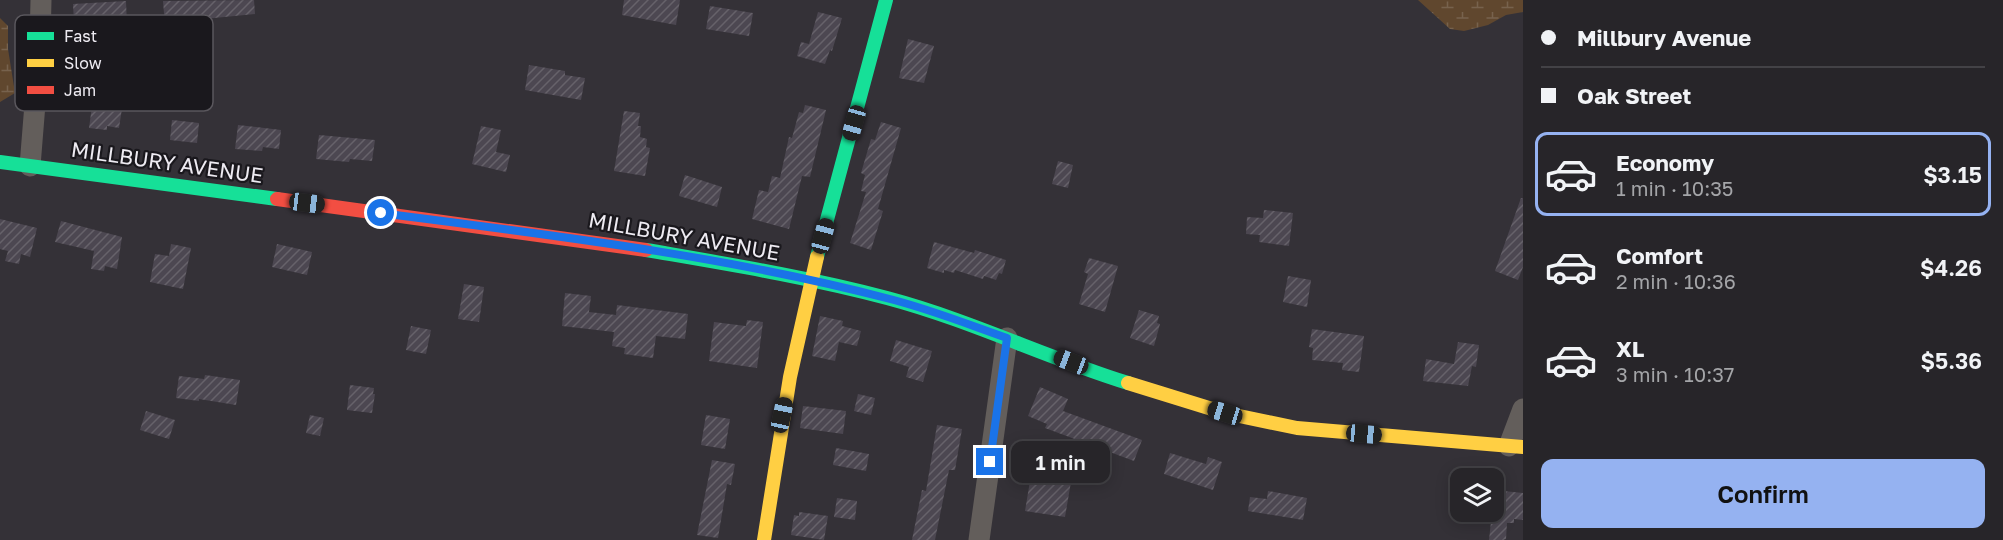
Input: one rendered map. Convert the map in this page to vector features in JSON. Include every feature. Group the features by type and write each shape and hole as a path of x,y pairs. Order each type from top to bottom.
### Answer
{"main road":[{"path":"764,540 782,415 811,280 886,0"},
{"name":"MILLBURY AVENUE","path":"0,162 636,248 811,280 888,298 1007,338 1106,376 1225,413 1297,428 1516,447"}],"street":[{"path":"30,166 34,111"},
{"path":"979,540 1007,338"},
{"path":"1516,447 1523,409"}],"green space":[{"path":"1418,0 1523,0 1523,12 1506,15 1488,25 1464,31 1450,29"},
{"path":"0,18 8,26 8,49 15,93 0,102"}],"building":[{"path":"254,0 255,14 213,18 213,15 164,15 163,1"},
{"path":"624,0 680,0 676,25 622,15"},
{"path":"126,1 127,15 74,15 73,4"},
{"path":"710,6 753,13 749,36 706,29"},
{"path":"818,12 842,18 832,51 830,50 825,64 797,56 801,42 809,44"},
{"path":"908,39 934,46 924,83 899,78"},
{"path":"529,65 565,71 565,75 585,78 581,100 525,90"},
{"path":"805,105 826,110 810,177 802,176 789,229 752,219 759,190 768,192 772,176 780,178 789,137 792,138 799,112 803,113"},
{"path":"91,111 122,111 119,128 107,126 107,130 89,128"},
{"path":"624,111 640,113 638,126 641,126 640,137 647,139 646,147 650,148 645,176 614,171"},
{"path":"172,120 199,123 197,143 170,140"},
{"path":"881,122 901,128 878,209 883,211 871,250 850,243 866,192 861,191 865,175 861,173 871,139 875,140"},
{"path":"238,125 281,130 279,149 263,147 262,151 235,149"},
{"path":"481,126 501,130 496,152 510,155 506,172 472,164"},
{"path":"319,135 375,140 372,161 350,159 349,162 316,159"},
{"path":"1058,161 1073,165 1068,188 1052,184"},
{"path":"685,175 722,187 717,207 679,196"},
{"path":"1521,198 1523,198 1523,267 1518,280 1495,271"},
{"path":"1264,210 1293,213 1289,246 1259,242 1260,235 1246,234 1247,217 1263,218"},
{"path":"0,219 37,228 30,257 21,254 19,264 5,261 8,251 0,249"},
{"path":"61,221 122,237 117,269 105,266 104,271 91,269 94,251 55,242"},
{"path":"934,242 974,253 975,250 1006,260 1002,274 999,273 996,280 984,276 983,279 955,270 954,273 944,270 944,273 927,268"},
{"path":"171,244 191,248 183,289 150,282 155,254 169,256"},
{"path":"277,244 312,252 307,275 272,267"},
{"path":"1089,258 1118,266 1105,312 1079,304 1088,274 1084,272"},
{"path":"1288,276 1311,280 1307,307 1283,302"},
{"path":"464,284 484,287 479,322 458,319"},
{"path":"565,293 591,296 589,312 616,315 617,305 688,314 685,339 656,336 653,358 624,354 625,348 612,346 614,332 562,326"},
{"path":"1139,310 1159,316 1157,323 1160,324 1154,346 1130,338"},
{"path":"820,316 843,321 842,326 861,331 857,346 839,342 835,361 812,356"},
{"path":"747,320 763,322 757,368 709,361 714,322 746,326"},
{"path":"411,326 431,330 426,354 406,350"},
{"path":"1312,329 1364,336 1359,372 1342,370 1343,363 1312,360 1313,348 1309,347"},
{"path":"896,340 932,351 923,382 906,377 909,367 890,361"},
{"path":"1458,342 1479,345 1476,367 1472,366 1468,386 1423,381 1426,359 1454,364"},
{"path":"205,375 240,380 236,405 176,398 179,376 204,379"},
{"path":"350,385 374,388 372,413 347,410"},
{"path":"1040,387 1068,399 1063,411 1142,440 1134,461 1045,428 1047,424 1028,416"},
{"path":"858,394 875,398 871,415 854,411"},
{"path":"803,406 846,411 843,434 800,428"},
{"path":"146,411 175,420 169,439 140,430"},
{"path":"310,415 324,418 320,436 306,433"},
{"path":"706,415 730,419 725,449 701,445"},
{"path":"937,425 962,429 955,470 949,470 935,540 912,540 922,490 926,491"},
{"path":"836,448 869,454 866,471 833,465"},
{"path":"1170,453 1206,464 1208,457 1222,462 1213,490 1164,474"},
{"path":"712,460 735,464 731,485 727,484 718,538 697,535"},
{"path":"1033,463 1065,468 1064,475 1072,476 1065,517 1025,511"},
{"path":"1268,491 1307,498 1303,520 1248,511 1250,497 1267,499"},
{"path":"1504,491 1523,493 1523,520 1514,519 1514,523 1507,523 1506,539 1489,540 1491,522 1504,522"},
{"path":"837,498 857,501 855,520 834,517"},
{"path":"799,512 828,516 824,540 791,535 794,515 799,516"}],"traffic: fast":[{"path":"817,257 886,0"},
{"path":"0,162 277,199"},
{"path":"646,250 797,277 887,298 948,317 1128,383"}],"traffic: slow":[{"path":"764,540 790,377 817,257"},
{"path":"1128,383 1225,413 1297,428 1523,447"}],"traffic: jam":[{"path":"277,199 646,250"}],"route":[{"path":"381,213 636,248 831,284 888,298 1007,338 990,462"}]}
